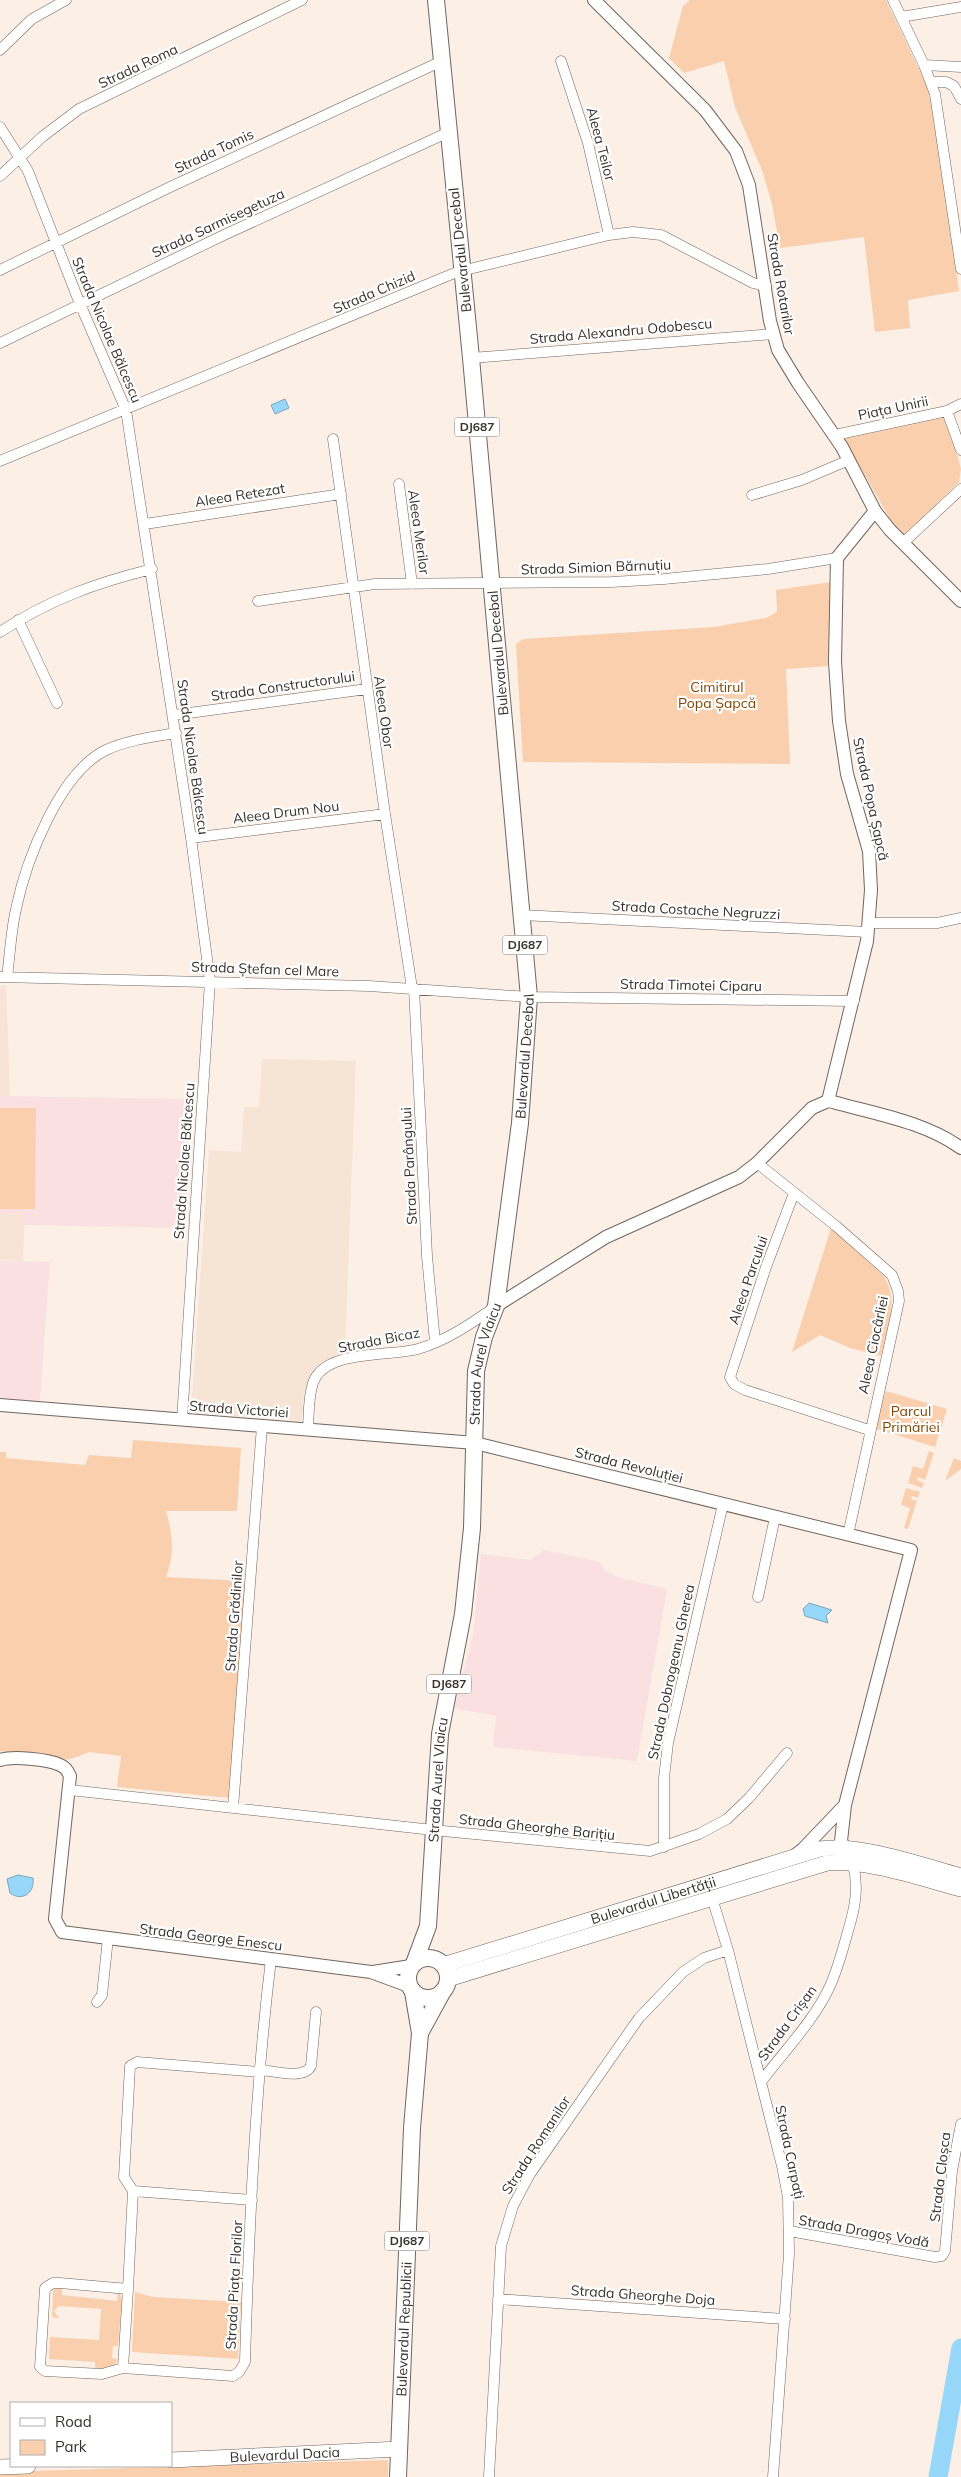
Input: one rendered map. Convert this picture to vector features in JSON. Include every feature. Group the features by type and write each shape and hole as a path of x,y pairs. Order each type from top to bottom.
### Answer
{"main road":[{"name":"Bulevardul Decebal","path":"436,0 471,358 529,997 520,1123 496,1306"},
{"name":"Strada Aurel Vlaicu","path":"413,1964 428,1926 440,1734 464,1602 474,1499 478,1357 496,1306"},
{"path":"794,1856 820,1849 844,1848 961,1876"},
{"name":"Bulevardul Libertății","path":"444,1974 794,1856"},
{"name":"Bulevardul Libertății","path":"444,1974 712,1898 821,1864 852,1864 961,1889"},
{"name":"Strada Aurel Vlaicu","path":"428,1926 444,1974"},
{"path":"411,1989 418,1996 432,1998 444,1974 428,1958 413,1964"},
{"name":"DJ687","path":"411,1989 408,1973 413,1964"},
{"name":"Bulevardul Republicii","path":"420,2033 444,1974"},
{"name":"Bulevardul Republicii","path":"398,2477 412,2128 420,2033 411,1989"},
{"name":"Bulevardul Dacia","path":"172,2460 399,2449"}],"street":[{"path":"0,50 32,19 66,0"},
{"name":"Strada Roma","path":"0,176 20,156 78,109 302,0"},
{"name":"Strada Rotarilor","path":"594,0 705,110 736,151 749,185 773,334 778,350 835,434 874,511 961,601"},
{"path":"893,0 931,82 938,113 961,268"},
{"path":"901,17 961,7"},
{"name":"Strada Tomis","path":"0,270 168,188 442,61"},
{"name":"Aleea Teilor","path":"561,61 588,143 609,234"},
{"path":"924,65 961,67"},
{"path":"931,82 954,86 961,99"},
{"name":"Strada Nicolae Bălcescu","path":"0,127 20,156 80,304 126,410 174,715 210,981 182,1420"},
{"name":"Strada Sarmisegetuza","path":"0,342 449,132"},
{"name":"Strada Chizid","path":"0,462 462,270 609,234 639,232 661,235 753,283 766,286"},
{"name":"Strada Alexandru Odobescu","path":"471,358 773,334"},
{"path":"947,411 961,404"},
{"name":"Piața Unirii","path":"835,434 947,411 961,450"},
{"name":"Aleea Obor","path":"333,439 385,814 413,988"},
{"path":"752,495 802,480 849,460"},
{"name":"Aleea Merilor","path":"399,484 412,584"},
{"path":"903,543 961,489"},
{"name":"Aleea Retezat","path":"144,524 340,494"},
{"path":"838,558 874,511"},
{"name":"Strada Simion Bărnuțiu","path":"258,601 375,584 611,582 768,569 838,558"},
{"name":"Strada Popa Șapcă","path":"828,1101 854,1001 869,928 871,890 869,851 847,774 836,690 835,629 838,558"},
{"path":"0,632 50,602 81,589 152,569"},
{"path":"18,620 57,703"},
{"name":"Strada Constructorului","path":"174,715 367,688"},
{"path":"4,977 15,910 20,892 39,836 59,800 85,766 105,750 120,744 176,733"},
{"name":"Aleea Drum Nou","path":"191,838 385,814"},
{"name":"Strada Costache Negruzzi","path":"521,915 869,928 930,923 961,918"},
{"name":"Strada Ștefan cel Mare","path":"4,977 210,981 413,988 529,997"},
{"name":"Strada Parângului","path":"413,988 427,1256 435,1342"},
{"name":"Strada Timotei Ciparu","path":"529,997 854,1001"},
{"path":"828,1101 919,1127 961,1148"},
{"name":"Strada Aurel Vlaicu","path":"496,1306 606,1237 725,1185 757,1163 806,1113 820,1103 828,1101"},
{"name":"Aleea Ciocârliei","path":"757,1163 892,1275 896,1283 899,1301 869,1430 848,1535"},
{"name":"Aleea Parcului","path":"794,1193 766,1267 730,1377 738,1388 869,1430"},
{"name":"Strada Bicaz","path":"308,1429 313,1381 328,1365 356,1356 404,1352 435,1342 496,1306"},
{"name":"Strada Victoriei","path":"0,1405 475,1443"},
{"name":"Strada Grădinilor","path":"233,1808 262,1426"},
{"name":"Strada Revoluției","path":"475,1443 911,1550"},
{"name":"Strada Dobrogeanu Gherea","path":"664,1847 664,1778 668,1743 723,1504"},
{"path":"758,1597 775,1517"},
{"name":"Bulevardul Libertății","path":"844,1848 841,1830 845,1805 911,1550"},
{"name":"Strada Gheorghe Barițiu","path":"70,1790 433,1830 650,1851 714,1828 727,1819 749,1798 786,1753"},
{"path":"0,1760 14,1758 61,1765 70,1776 70,1790"},
{"name":"Strada George Enescu","path":"70,1790 55,1920 62,1932 371,1972 411,1989"},
{"name":"Bulevardul Libertății","path":"794,1856 845,1805"},
{"path":"844,1848 852,1864"},
{"name":"Strada Crișan","path":"761,2082 817,2008 830,1986 855,1905 856,1876 852,1864"},
{"name":"Strada Carpați","path":"712,1898 728,1950 785,2180 789,2231 785,2319 773,2477"},
{"path":"97,2002 102,1995 108,1938"},
{"name":"Strada Romanilor","path":"489,2477 503,2234 513,2206 530,2174 651,2003 692,1964 728,1950"},
{"name":"Strada Piața Florilor","path":"128,2289 60,2283 53,2283 45,2288 39,2364 41,2370 102,2374 124,2368 227,2376 239,2372 245,2362 252,2200 271,1960"},
{"name":"Strada George Enescu","path":"371,1972 413,1964"},
{"path":"124,2368 133,2191 124,2177 130,2066 137,2062 151,2062 302,2073 309,2070 311,2066 316,2012"},
{"name":"Strada Cloșca","path":"935,2257 942,2256 945,2251 952,2170 961,2124"},
{"path":"133,2191 252,2200"},
{"name":"Strada Dragoș Vodă","path":"789,2231 935,2257"},
{"name":"Strada Gheorghe Doja","path":"498,2300 785,2319"}],"shaded area":[{"path":"6,985 10,1096 0,1096 0,986"},
{"path":"262,1059 356,1061 345,1350 314,1369 304,1392 302,1421 191,1413 209,1150 241,1152 244,1107 259,1107"},
{"path":"0,1096 191,1099 186,1228 24,1225 25,1214 0,1213"},
{"path":"0,1213 25,1214 23,1261 0,1260"},
{"path":"0,1261 50,1262 40,1402 0,1400"},
{"path":"544,1550 600,1562 605,1570 617,1577 667,1589 637,1761 493,1747 496,1716 454,1708 473,1635 481,1554 530,1560"}],"green space":[{"path":"690,0 886,0 927,86 934,116 959,291 908,300 910,328 875,332 864,237 780,248 772,204 763,173 735,107 724,61 684,73 669,58 683,6"},
{"path":"947,417 961,469 959,482 905,535 897,531 844,439"},
{"name":"Cimitirul Popa Șapcă","path":"831,582 829,666 786,669 790,764 523,762 516,644 523,639 714,627 766,618 777,612 776,590"},
{"path":"0,1108 36,1108 35,1209 0,1209"},
{"path":"831,1228 883,1275 888,1284 891,1294 891,1314 881,1356 850,1348 820,1335 792,1352"},
{"name":"Parcul Primăriei","path":"886,1391 947,1409 935,1447 874,1428"},
{"path":"133,1440 241,1448 237,1511 166,1511 172,1552 166,1577 246,1581 230,1798 117,1787 121,1756 89,1752 60,1761 0,1751 0,1452 6,1452 6,1458 85,1465 89,1455 131,1458"},
{"path":"929,1451 934,1453 925,1480 918,1477 917,1480 924,1483 922,1488 908,1483 913,1466 923,1469"},
{"path":"954,1458 961,1461 961,1469 945,1481"},
{"path":"906,1488 920,1492 918,1498 912,1496 911,1499 917,1501 908,1529 904,1528 910,1508 901,1505"},
{"path":"57,2287 62,2287 62,2295 117,2301 118,2293 120,2293 122,2301 118,2346 113,2346 112,2358 118,2359 114,2365 95,2371 95,2362 49,2359 50,2337 99,2340 101,2309 59,2306 54,2311 59,2318 52,2317 53,2291"},
{"path":"135,2292 153,2297 241,2302 238,2359 132,2352"},
{"path":"388,2460 388,2477 0,2477 0,2472"}],"water":[{"path":"285,399 289,408 275,414 271,405"},
{"path":"809,1603 832,1610 826,1616 828,1623 805,1616 803,1609"},
{"path":"18,1875 33,1878 30,1892 19,1897 10,1893 7,1879"}],"waterway":[{"path":"938,2477 961,2348"}]}
